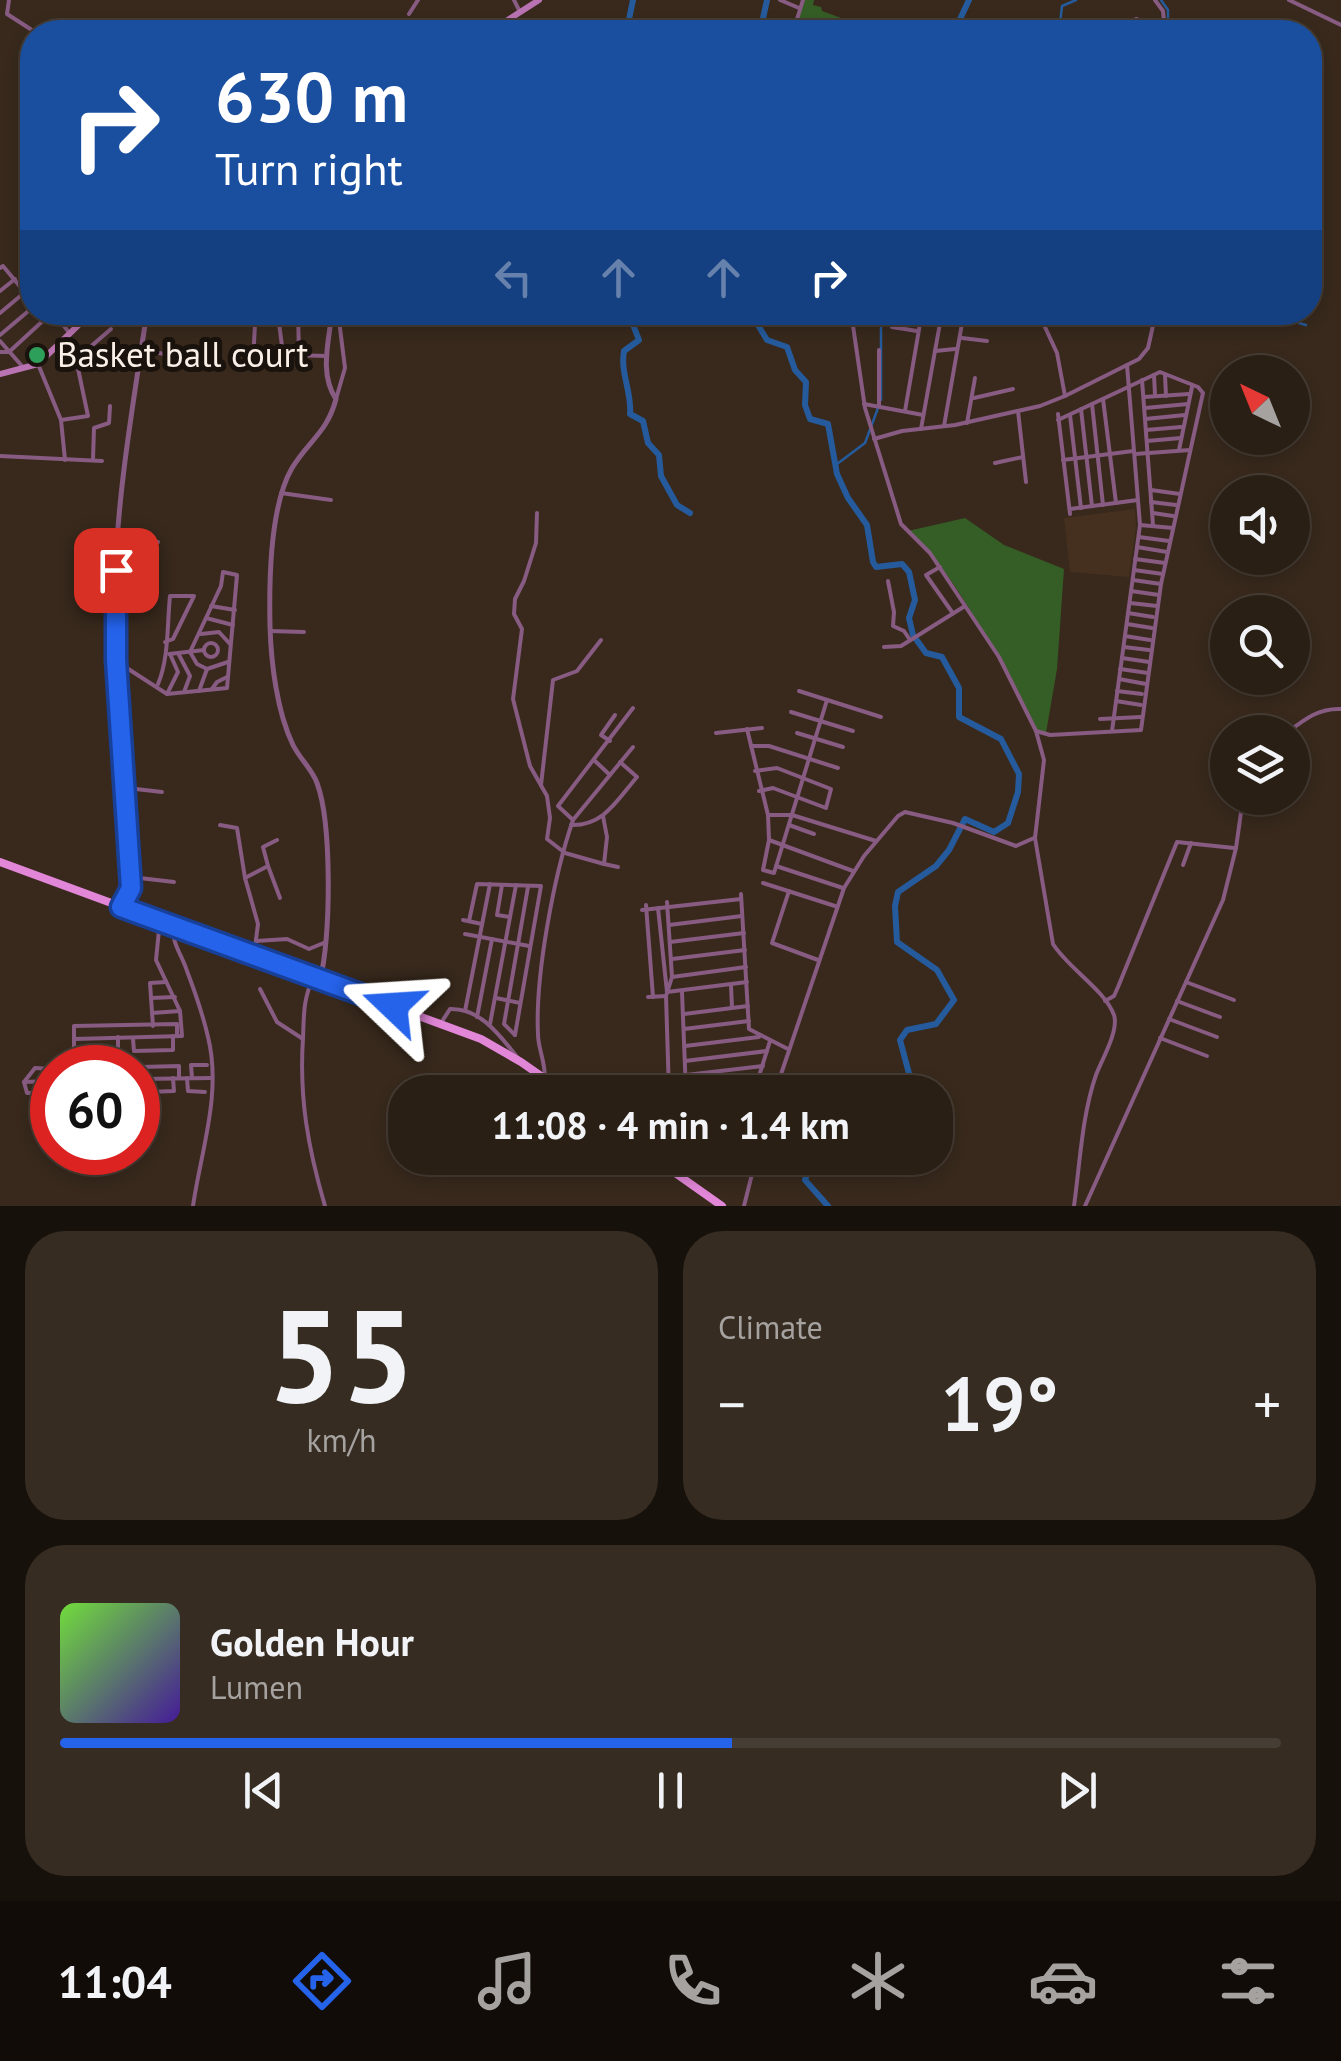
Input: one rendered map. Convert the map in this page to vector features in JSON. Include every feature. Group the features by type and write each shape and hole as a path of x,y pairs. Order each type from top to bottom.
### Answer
{"main road":[{"path":"508,20 540,0"},
{"path":"0,374 38,364 79,325"},
{"path":"0,862 121,907 160,926 254,955 481,1039 539,1075"},
{"path":"679,1175 719,1205"}],"street":[{"path":"3,12 9,0"},
{"path":"409,14 418,0"},
{"path":"514,0 520,12"},
{"path":"780,0 800,8"},
{"path":"796,20 804,0"},
{"path":"1290,0 1341,25"},
{"path":"0,268 4,266 20,286"},
{"path":"0,291 15,279"},
{"path":"0,313 20,296"},
{"path":"20,317 0,338 26,370"},
{"path":"0,352 10,352 39,325"},
{"path":"63,325 70,334"},
{"path":"121,907 129,894 130,877 116,660 118,540 144,325"},
{"path":"255,325 254,357 327,356"},
{"path":"280,325 283,354"},
{"path":"298,325 299,355"},
{"path":"333,325 327,356 328,383 336,399"},
{"path":"326,1206 300,1090 302,1009 317,979 327,942 327,841 323,805 314,776 288,735 270,631 281,493 292,467 330,421 346,368 338,325"},
{"path":"854,325 864,404 901,524 940,568 965,606 1013,681 1036,731 1044,760 1035,838 1053,944 1105,1001 1115,1022 1094,1080 1074,1206"},
{"path":"892,325 918,332"},
{"path":"905,411 919,325"},
{"path":"921,429 940,325"},
{"path":"944,428 962,325"},
{"path":"1044,325 1058,352 1065,396"},
{"path":"874,440 968,423 1065,396 1139,359 1148,348 1153,325"},
{"path":"86,356 89,348 111,329"},
{"path":"960,338 987,342"},
{"path":"935,350 958,349"},
{"path":"62,420 88,416 74,362 86,356 141,350 174,356"},
{"path":"879,350 879,406"},
{"path":"38,364 62,420 65,460"},
{"path":"1112,731 1140,524 1127,365"},
{"path":"1165,373 1166,396"},
{"path":"1036,731 1050,736 1140,730 1161,584 1203,392 1165,373 1058,417 1070,512 1138,500"},
{"path":"1154,375 1155,396"},
{"path":"968,423 975,378"},
{"path":"1176,378 1177,395"},
{"path":"1142,380 1153,526"},
{"path":"1179,450 1193,385"},
{"path":"972,398 1013,388"},
{"path":"1144,396 1191,394"},
{"path":"1103,399 1116,503"},
{"path":"864,404 924,415"},
{"path":"1092,404 1104,504"},
{"path":"1144,408 1188,404"},
{"path":"94,461 94,428 109,423 110,406"},
{"path":"1081,409 1092,506"},
{"path":"1018,411 1026,482"},
{"path":"1070,414 1081,508"},
{"path":"1145,419 1186,415"},
{"path":"1146,430 1183,426"},
{"path":"1147,441 1181,438"},
{"path":"1064,460 1190,450"},
{"path":"0,456 102,461"},
{"path":"995,463 1024,457"},
{"path":"1151,490 1180,494"},
{"path":"281,493 331,500"},
{"path":"1152,502 1178,506"},
{"path":"537,513 536,542 515,599 514,612 522,629 513,699 530,766 549,804 546,838 566,853 618,867"},
{"path":"1153,513 1175,517"},
{"path":"1140,524 1172,528"},
{"path":"1139,536 1170,541"},
{"path":"118,540 158,542"},
{"path":"1137,547 1168,552"},
{"path":"1135,559 1165,563"},
{"path":"940,568 926,576 953,612"},
{"path":"1134,570 1163,574"},
{"path":"116,660 167,694 226,688 237,575 223,572 221,586 190,652"},
{"path":"1132,580 1161,584"},
{"path":"888,581 893,626 912,639"},
{"path":"1131,591 1159,595"},
{"path":"165,642 173,639 194,596 170,596 165,642 178,672 167,694"},
{"path":"1130,602 1157,606"},
{"path":"212,606 234,610"},
{"path":"884,647 901,646 965,606"},
{"path":"1128,613 1156,617"},
{"path":"206,618 233,625"},
{"path":"1127,624 1154,628"},
{"path":"270,631 304,632"},
{"path":"197,637 219,632 230,646"},
{"path":"1125,636 1152,640"},
{"path":"541,785 553,680 577,671 601,640"},
{"path":"167,654 205,650 212,656 218,649 230,646"},
{"path":"1124,647 1151,650"},
{"path":"190,652 197,664 206,669 228,662"},
{"path":"158,686 167,654"},
{"path":"178,654 190,676 184,692"},
{"path":"1122,658 1149,662"},
{"path":"198,691 206,669"},
{"path":"1120,669 1148,673"},
{"path":"212,689 216,682 228,677"},
{"path":"1119,679 1146,684"},
{"path":"799,691 882,717"},
{"path":"1118,691 1144,694"},
{"path":"770,885 827,700"},
{"path":"1116,701 1143,706"},
{"path":"1126,718 1128,703"},
{"path":"620,762 638,777 602,816 588,825 572,822 558,806 633,708"},
{"path":"1310,716 1322,710 1341,709"},
{"path":"791,712 853,731"},
{"path":"610,742 601,736 615,715"},
{"path":"1100,718 1141,717"},
{"path":"716,733 762,728"},
{"path":"747,730 768,815 763,870 774,874"},
{"path":"797,733 843,747"},
{"path":"750,746 769,746 838,768"},
{"path":"545,1075 537,1032 538,986 572,822 633,747"},
{"path":"595,761 610,775"},
{"path":"755,771 777,768 832,789 826,808 773,788 760,791"},
{"path":"124,788 162,792"},
{"path":"780,1075 844,888 876,841 905,812 963,826 1016,846 1035,838"},
{"path":"768,815 792,815 876,841"},
{"path":"1086,1206 1223,900 1241,815"},
{"path":"602,816 607,838 604,864"},
{"path":"220,825 237,828 258,924 254,955"},
{"path":"788,826 814,834"},
{"path":"277,840 263,848 280,898"},
{"path":"768,840 854,871"},
{"path":"1105,1001 1114,996 1177,842 1236,848"},
{"path":"1183,865 1191,844"},
{"path":"246,878 268,866"},
{"path":"776,866 844,888"},
{"path":"130,877 174,882"},
{"path":"763,883 837,906"},
{"path":"482,924 466,920 477,884 529,885 541,886 515,1035 504,1024 529,885"},
{"path":"465,1011 490,884"},
{"path":"502,885 497,916 510,917"},
{"path":"490,1024 516,885"},
{"path":"789,891 772,943 818,960"},
{"path":"746,982 651,997 645,908 742,896 750,1029 788,1050"},
{"path":"666,994 672,977 667,905"},
{"path":"658,908 668,1075"},
{"path":"669,925 742,916"},
{"path":"126,1024 134,1051 173,1050 180,1011 156,960 160,926"},
{"path":"173,927 172,937 208,1035 212,1078 204,1158 194,1206"},
{"path":"464,934 531,946"},
{"path":"670,942 744,934"},
{"path":"256,941 287,938 310,949 327,942"},
{"path":"478,1017 492,939"},
{"path":"672,960 745,950"},
{"path":"672,977 746,968"},
{"path":"153,1026 150,983 166,982"},
{"path":"1186,982 1234,1000"},
{"path":"731,984 732,1008"},
{"path":"260,989 277,1022 303,1039"},
{"path":"682,991 686,1075 762,1066"},
{"path":"151,998 174,997"},
{"path":"495,998 520,1003"},
{"path":"1177,1001 1220,1017"},
{"path":"684,1014 748,1006"},
{"path":"437,1022 450,1009 478,1017 490,1024 521,1062"},
{"path":"152,1013 180,1011"},
{"path":"1168,1019 1217,1037"},
{"path":"684,1029 748,1021"},
{"path":"74,1045 74,1026 176,1024 177,1036"},
{"path":"74,1039 177,1036"},
{"path":"685,1046 764,1036"},
{"path":"118,1037 118,1045"},
{"path":"1160,1038 1207,1056"},
{"path":"760,1075 770,1041"},
{"path":"685,1061 767,1052"},
{"path":"205,1092 188,1091 191,1065 207,1065"},
{"path":"160,1066 179,1066 174,1091 160,1092"},
{"path":"24,1082 30,1074"},
{"path":"160,1078 212,1078"},
{"path":"24,1082 30,1082"},
{"path":"24,1082 30,1093"},
{"path":"744,1206 752,1175"}],"shaded area":[{"path":"1135,509 1129,577 1070,572 1064,518"}],"green space":[{"path":"804,0 814,0 813,5 822,11 847,20 798,20"},
{"path":"965,518 1004,545 1064,569 1057,669 1046,733 1037,731 995,652 947,575 908,531"}],"waterway":[{"path":"629,20 633,0"},
{"path":"763,20 767,0"},
{"path":"960,20 969,0"},
{"path":"1060,20 1062,6 1076,0"},
{"path":"1161,0 1168,10 1168,20"},
{"path":"633,325 639,340 624,351 630,414 643,421 648,443 659,455 661,476 677,505 690,513"},
{"path":"758,325 767,340 787,347 795,370 806,382 805,405 810,419 828,424 837,474 867,525 876,567 902,564 909,572 915,600 909,618 913,635 926,653 942,657 959,688 959,717 1001,739 1019,774 1008,823 994,832 965,819 936,866 898,892 897,942 937,970 954,1000 936,1024 907,1030 900,1040 909,1075"},
{"path":"881,325 881,400"},
{"path":"837,464 865,443 878,408"},
{"path":"807,1175 805,1180 828,1206"}],"place":[{"name":"Basket ball court","path":"37,355"}],"route":[{"path":"116,570 116,660 131,888 121,907 393,1006"}]}
